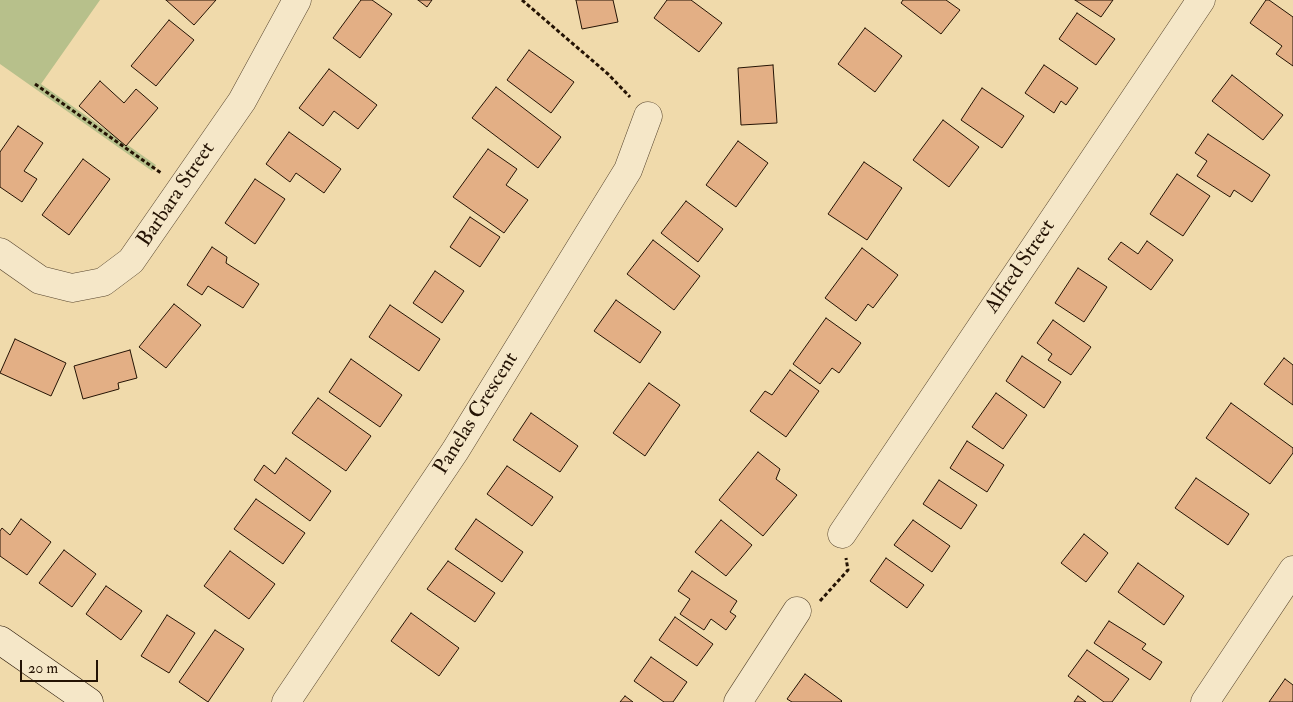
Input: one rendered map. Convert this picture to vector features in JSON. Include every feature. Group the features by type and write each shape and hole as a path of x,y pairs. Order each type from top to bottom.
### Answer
{"street":[{"name":"Barbara Street","path":"0,252 40,280 72,288 103,282 132,261 242,101 298,0"},
{"name":"Alfred Street","path":"842,534 1201,0"},
{"name":"Panelas Crescent","path":"286,702 466,434 628,170 648,116"},
{"path":"1205,702 1293,570"},
{"path":"738,702 797,611"},
{"path":"0,640 89,702"}],"path":[{"path":"522,0 608,74 648,116"},
{"path":"35,84 182,188"},
{"path":"797,611 822,600 848,570 842,534"}],"green space":[{"path":"0,0 100,0 41,84 156,165 152,171 0,64"}],"building":[{"path":"166,0 216,0 194,25"},
{"path":"361,0 372,0 392,14 360,58 333,38"},
{"path":"418,0 432,0 427,7"},
{"path":"576,0 613,0 618,22 582,29"},
{"path":"667,0 691,0 722,23 699,52 654,18"},
{"path":"903,0 946,0 960,10 941,34 901,3"},
{"path":"1075,0 1113,0 1101,17"},
{"path":"1266,0 1269,0 1293,17 1293,66 1276,54 1282,46 1250,23"},
{"path":"1077,13 1115,39 1096,65 1059,39"},
{"path":"169,20 194,40 156,86 131,66"},
{"path":"865,28 902,56 875,92 838,64"},
{"path":"529,50 574,82 551,113 507,80"},
{"path":"773,65 777,123 741,125 738,68"},
{"path":"1044,65 1078,88 1066,105 1061,101 1054,113 1025,93"},
{"path":"329,69 377,105 358,129 334,111 323,126 299,108"},
{"path":"1232,75 1283,115 1263,140 1212,101"},
{"path":"100,81 124,103 136,89 158,108 126,146 79,106"},
{"path":"496,87 561,137 538,168 472,118"},
{"path":"982,88 1024,116 1002,148 961,120"},
{"path":"943,120 979,147 949,187 913,160"},
{"path":"18,126 43,143 24,171 37,179 22,202 0,187 0,152"},
{"path":"289,132 341,169 324,193 296,173 290,182 266,164"},
{"path":"1208,134 1270,175 1252,202 1234,190 1230,197 1197,176 1207,161 1195,153"},
{"path":"738,141 768,163 736,207 706,185"},
{"path":"488,149 517,169 506,185 528,200 504,233 453,197"},
{"path":"83,159 110,179 69,235 42,215"},
{"path":"864,162 902,188 867,240 828,214"},
{"path":"1177,174 1210,196 1183,236 1150,214"},
{"path":"255,179 285,199 255,244 225,223"},
{"path":"686,201 723,229 698,262 661,233"},
{"path":"470,217 500,237 480,267 450,247"},
{"path":"653,240 700,276 674,310 627,274"},
{"path":"1147,241 1173,260 1151,290 1108,259 1121,242 1138,254"},
{"path":"212,247 227,257 226,263 259,284 243,308 208,286 202,295 187,285"},
{"path":"862,248 898,275 873,308 868,304 856,321 825,298"},
{"path":"1078,268 1107,287 1084,322 1055,303"},
{"path":"435,271 464,291 442,323 413,303"},
{"path":"616,300 661,332 640,363 594,331"},
{"path":"174,304 201,325 166,368 139,347"},
{"path":"390,305 440,339 419,371 369,337"},
{"path":"826,318 861,343 839,373 832,368 820,384 793,364"},
{"path":"1053,320 1091,347 1071,375 1048,360 1052,354 1037,343"},
{"path":"15,339 66,363 51,396 0,373"},
{"path":"130,350 137,378 118,383 119,389 83,399 74,366"},
{"path":"1022,356 1061,382 1044,408 1006,381"},
{"path":"1284,358 1293,365 1293,405 1264,384"},
{"path":"351,359 402,395 380,427 329,392"},
{"path":"790,370 819,391 786,437 750,411 765,391 772,395"},
{"path":"649,383 680,405 645,456 613,433"},
{"path":"996,393 1027,415 1003,449 972,427"},
{"path":"318,398 371,436 346,471 292,433"},
{"path":"1231,403 1293,448 1293,453 1270,484 1206,438"},
{"path":"531,413 578,446 560,472 513,440"},
{"path":"967,441 1004,465 987,492 950,468"},
{"path":"758,452 780,469 776,479 797,495 763,536 719,500"},
{"path":"286,458 331,491 310,521 254,480 264,465 275,474"},
{"path":"507,466 553,497 532,526 487,494"},
{"path":"1196,478 1249,514 1228,545 1175,508"},
{"path":"939,480 977,505 961,529 923,504"},
{"path":"256,499 305,533 283,564 234,529"},
{"path":"21,519 51,542 27,575 0,556 0,531 2,528 10,535"},
{"path":"476,519 523,552 502,582 455,549"},
{"path":"721,520 752,545 726,576 695,552"},
{"path":"913,520 950,546 932,572 894,545"},
{"path":"1084,534 1108,553 1086,582 1061,563"},
{"path":"64,550 96,574 72,607 39,583"},
{"path":"230,551 275,584 249,619 204,586"},
{"path":"886,558 924,585 907,608 870,581"},
{"path":"448,561 495,593 475,622 427,589"},
{"path":"1138,563 1184,596 1164,625 1118,592"},
{"path":"692,571 737,601 730,612 736,616 726,630 711,619 704,630 680,614 690,599 678,591"},
{"path":"106,586 142,611 121,640 86,614"},
{"path":"411,613 459,648 439,676 391,641"},
{"path":"167,615 195,633 169,673 141,656"},
{"path":"675,617 713,644 697,666 659,640"},
{"path":"1109,621 1146,644 1142,649 1162,662 1150,680 1094,643"},
{"path":"215,630 244,649 208,702 179,682"},
{"path":"1087,650 1129,679 1112,702 1104,702 1068,676"},
{"path":"651,657 687,682 673,702 664,702 634,681"},
{"path":"805,674 842,701 792,702 787,699"},
{"path":"1285,679 1293,685 1293,702 1269,702"},
{"path":"625,696 633,702 620,702"},
{"path":"1078,696 1086,702 1074,702"}]}
